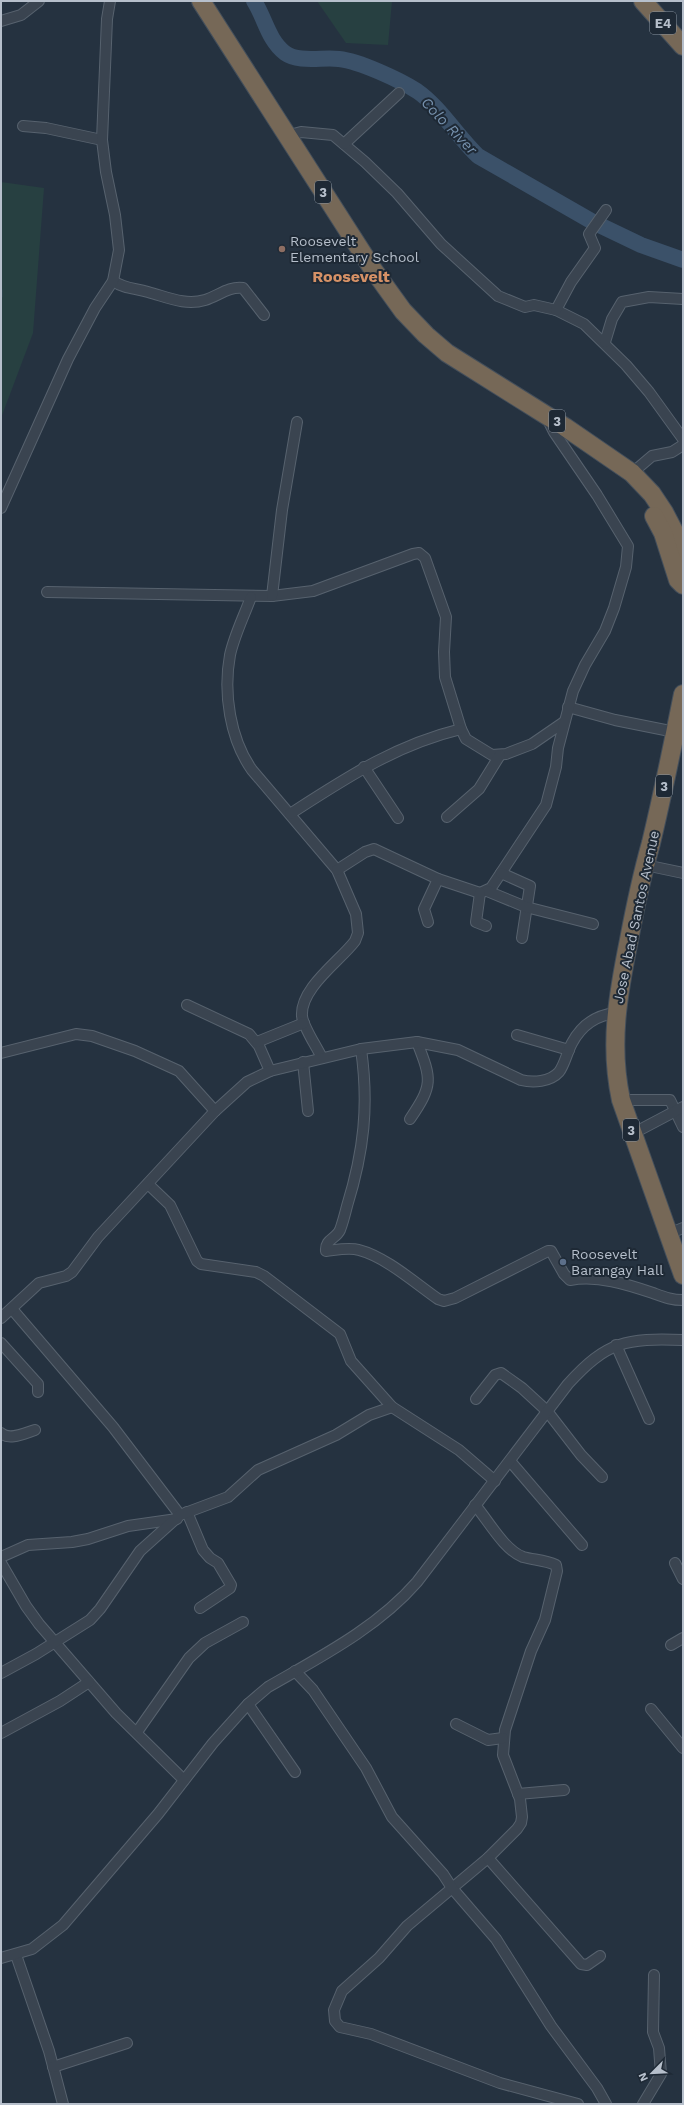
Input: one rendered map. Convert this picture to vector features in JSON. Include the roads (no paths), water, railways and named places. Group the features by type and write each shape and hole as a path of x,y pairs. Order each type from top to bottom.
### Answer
{"highway":[{"name":"3","path":"201,1 286,136 379,279 403,311 421,330 447,353 546,414 632,473 652,494 683,554"},
{"name":"E4","path":"643,1 683,46"},
{"name":"E4","path":"659,1 683,27"},
{"name":"3","path":"604,454 674,536 678,580 683,585"},
{"path":"674,536 671,543 676,554 683,561"},
{"name":"Jose Abad Santos Avenue","path":"683,694 676,732 621,979 616,1014 615,1056 621,1100 632,1134 676,1231 683,1275"}],"street":[{"path":"1,21 21,15 39,1"},
{"path":"1,508 68,359 95,308 112,281 119,250 115,215 106,172 102,140 107,19 110,1"},
{"path":"344,144 399,93"},
{"path":"23,126 46,128 102,140"},
{"path":"286,136 301,132 333,135 397,194 441,244 498,296 525,308 534,305 556,310 584,324 605,342 649,392 683,439"},
{"path":"556,310 570,282 595,248 589,234 605,212"},
{"path":"112,281 123,288 189,302 205,300 236,287 242,288 264,315"},
{"path":"605,342 612,319 622,302 649,297 683,299"},
{"path":"483,892 491,888 546,804 556,767 558,748 568,707 579,677 605,631 614,608 626,566 628,546 597,495 554,432 546,414"},
{"path":"272,596 282,510 297,422"},
{"path":"632,473 652,456 668,453 683,445"},
{"path":"47,592 251,597 272,596 313,591 419,553 425,558 446,617 445,677 461,729 466,739 492,755 500,756 532,744 564,722"},
{"path":"251,597 230,655 229,705 234,733 243,757 252,770 337,870 356,914 358,933 352,946 311,991 303,1009 302,1016 304,1023 322,1058"},
{"path":"568,707 615,720 676,732"},
{"path":"290,814 364,768 408,745 461,729"},
{"path":"447,817 479,789 500,756"},
{"path":"364,768 398,818"},
{"path":"337,870 365,852 374,849 438,879 483,892 526,907 593,924"},
{"path":"645,866 683,873"},
{"path":"500,873 530,886 522,938"},
{"path":"428,922 424,909 438,879"},
{"path":"483,892 476,922 486,926"},
{"path":"188,1005 249,1034 257,1042 270,1071"},
{"path":"1,1318 39,1283 66,1276 72,1272 98,1237 215,1111 247,1082 270,1071 303,1062 362,1049 417,1042 458,1050 521,1080 530,1082 542,1080 558,1072 577,1035 595,1018 605,1014 616,1014"},
{"path":"257,1042 304,1023"},
{"path":"1,1053 76,1034 92,1036 142,1054 179,1071 215,1111"},
{"path":"517,1035 569,1050"},
{"path":"410,1119 427,1093 428,1087 427,1071 417,1042"},
{"path":"362,1049 366,1097 363,1139 352,1191 340,1230 328,1241 326,1251 358,1249 379,1258 438,1300 444,1301 461,1295 548,1251 551,1251 564,1274 570,1280 594,1278 607,1280 669,1300 683,1300"},
{"path":"303,1062 308,1111"},
{"path":"621,1100 670,1100 679,1109 683,1127"},
{"path":"632,1134 679,1109"},
{"path":"148,1184 170,1205 197,1261 201,1264 256,1272 264,1276 340,1334 351,1361 392,1407 459,1450 495,1481"},
{"path":"12,1309 117,1432 181,1515 203,1550 210,1558 218,1563 230,1585 230,1588 200,1608"},
{"path":"1,1958 16,1955 32,1949 68,1919 158,1814 212,1742 248,1704 268,1687 369,1626 396,1604 417,1582 547,1411 588,1363 600,1353 616,1345 643,1340 683,1340"},
{"path":"1,1343 38,1384 38,1392"},
{"path":"616,1345 649,1419"},
{"path":"476,1399 494,1375 501,1373 522,1388 547,1411 581,1455 602,1477"},
{"path":"1,1556 28,1545 80,1541 128,1526 181,1515 228,1497 258,1470 336,1435 369,1415 392,1407"},
{"path":"1,1433 7,1437 35,1430"},
{"path":"510,1461 582,1545"},
{"path":"475,1505 507,1546 514,1552 523,1557 550,1562 556,1565 557,1571 545,1620 521,1679 504,1738 503,1755 522,1807 521,1823 517,1829 488,1858 412,1921 380,1958 342,1991 334,2010 335,2021 340,2027 371,2034 500,2083 558,2101 578,2104"},
{"path":"1,1673 90,1620 100,1609 140,1551 181,1515"},
{"path":"1,1563 26,1606 55,1642 89,1682 184,1780"},
{"path":"675,1563 683,1579"},
{"path":"137,1732 189,1658 205,1643 243,1622"},
{"path":"672,1645 683,1638"},
{"path":"295,1671 313,1690 366,1768 392,1817 443,1874 452,1888 496,1939 551,2026 597,2088 606,2104"},
{"path":"1,1733 66,1698 89,1682"},
{"path":"248,1704 295,1772"},
{"path":"651,1708 683,1748"},
{"path":"456,1724 488,1740 504,1738"},
{"path":"518,1794 564,1790"},
{"path":"488,1858 582,1964 587,1965 600,1956"},
{"path":"16,1955 53,2067 62,2104"},
{"path":"643,2104 661,2074 658,2048 653,2032 654,1975"},
{"path":"53,2067 127,2043"}],"waterway":[{"name":"Colo River","path":"254,1 275,42 285,53 304,59 347,60 368,67 400,82 425,97 441,113 478,156 593,222 641,245 683,260"},
{"path":"1,290 1,297"}],"place":[{"name":"Roosevelt Elementary School","path":"282,249"},
{"name":"Roosevelt Barangay Hall","path":"563,1262"}],"district":[{"name":"Roosevelt","path":"351,276"}]}
